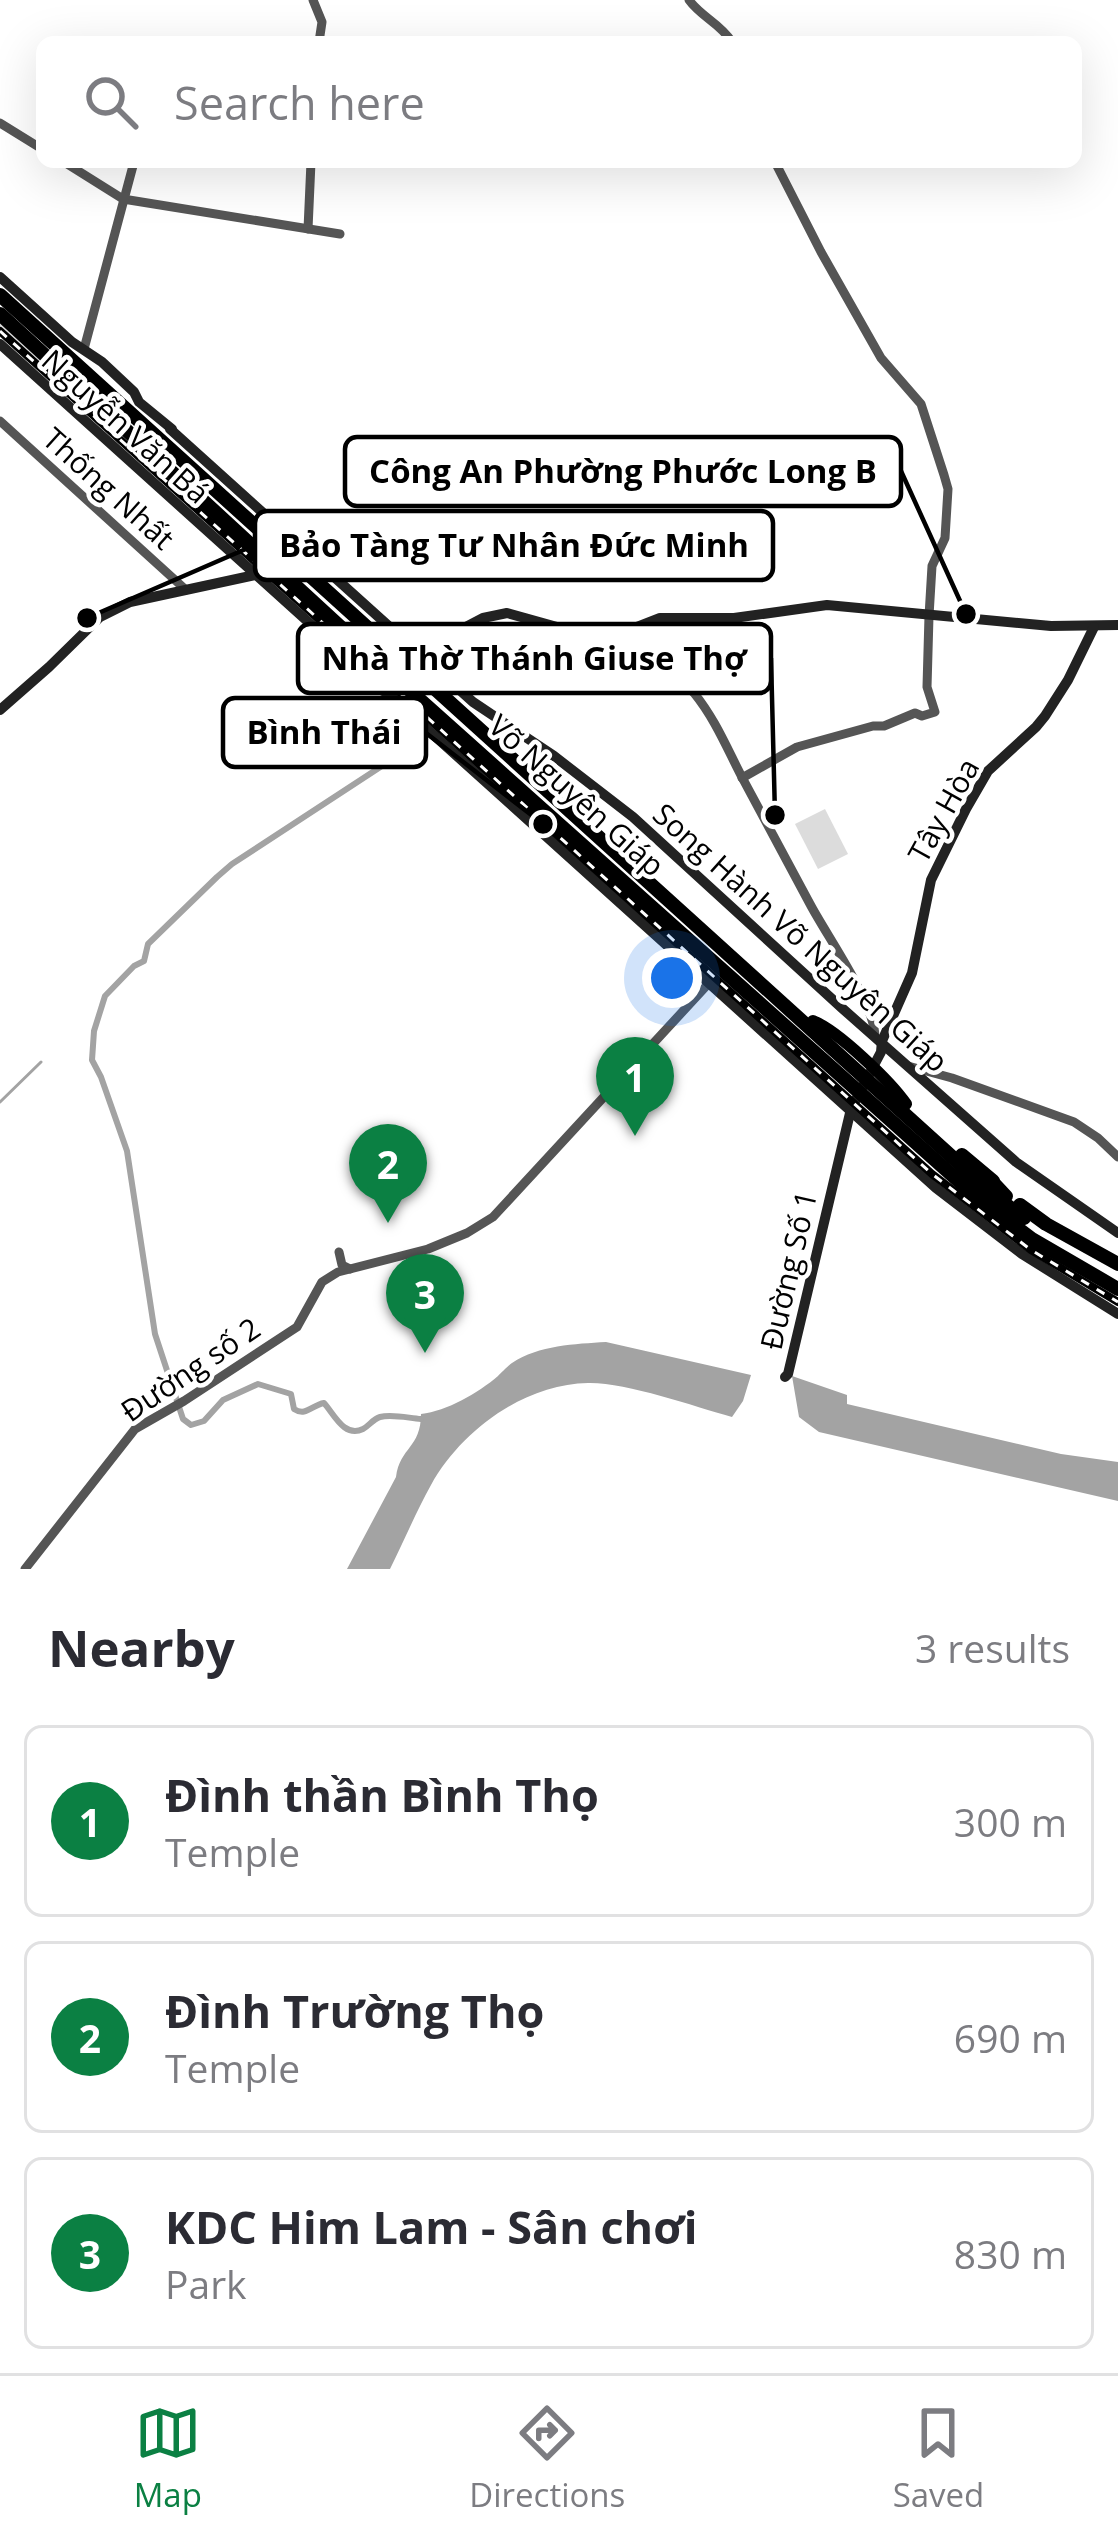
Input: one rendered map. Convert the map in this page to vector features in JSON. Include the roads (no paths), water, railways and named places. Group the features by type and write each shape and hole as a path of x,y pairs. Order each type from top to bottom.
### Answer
{"highway":[{"name":"Võ Nguyên Giáp","path":"0,292 392,638 413,670 637,889 857,1070 906,1104 965,1164 975,1181 1037,1227"},
{"name":"Võ Nguyên Giáp","path":"0,310 113,414 813,1022 940,1159 1060,1254 1118,1289"},
{"name":"Võ Nguyên Giáp","path":"413,670 857,1070 996,1186 1060,1254"},
{"name":"Võ Nguyên Giáp","path":"857,1070 980,1200 1118,1267"},
{"name":"Võ Nguyên Giáp","path":"1086,1269 1118,1280"}],"main road":[{"name":"Song Hành Võ Nguyên Giáp","path":"0,274 336,579 413,670 576,772 1025,1169 1118,1233"},
{"name":"Nguyễn Văn Bá","path":"0,344 255,574 413,670 622,905 946,1196 1022,1253 1118,1314"},
{"path":"0,710 100,617 130,602 255,574"},
{"path":"336,579 392,638"},
{"path":"413,670 443,636 511,613 601,636 620,634 660,618 734,618 827,605 929,616 1118,625"},
{"name":"Tây Hòa","path":"857,1070 879,1039 912,973 932,880 966,809 988,771 1045,716 1094,627"},
{"path":"622,905 637,889"},
{"name":"Võ Nguyên Giáp","path":"813,1022 824,1026 857,1070"},
{"name":"Đường Số 1","path":"847,1108 785,1378 857,1070"},
{"path":"1022,1253 1037,1227"},
{"path":"1071,1286 1086,1269"}],"street":[{"path":"313,0 322,22 321,36"},
{"path":"689,0 727,36"},
{"path":"0,123 36,144"},
{"path":"74,168 123,199 340,233"},
{"path":"81,346 132,168"},
{"path":"308,229 311,168"},
{"path":"742,778 795,748 884,726 915,712 922,716 935,712 927,687 929,616 932,566 945,538 948,489 916,396 881,358 778,168"},
{"name":"Thống Nhất","path":"0,421 186,590"},
{"path":"626,646 650,656 691,688 716,722 856,985 879,1039"},
{"name":"Đường số 2","path":"25,1569 135,1429 297,1328 322,1282 338,1272 428,1249 488,1220 709,983"},
{"path":"908,1066 1074,1122 1118,1157"},
{"path":"339,1252 342,1265 350,1269"}],"waterway":[{"path":"417,725 388,762 232,864 148,944 144,961 105,996 94,1031 92,1060 127,1151 155,1334 183,1419 191,1425 204,1421 223,1400 258,1384 291,1394 298,1411 324,1403 350,1430 363,1429 385,1416 421,1419"},
{"path":"0,1102 41,1062"}],"railway":[{"path":"0,331 932,1174 1031,1250 1118,1302"}],"place":[{"name":"Công An Phường Phước Long B","path":"966,614"},
{"name":"Bảo Tàng Tư Nhân Đức Minh","path":"87,618"},
{"name":"Nhà Thờ Thánh Giuse Thợ","path":"775,815"},
{"name":"Bình Thái","path":"543,824"},
{"name":"Đình thần Bình Thọ","path":"635,1136"},
{"name":"Đình Trường Thọ","path":"388,1223"},
{"name":"KDC Him Lam - Sân chơi","path":"425,1353"}]}
